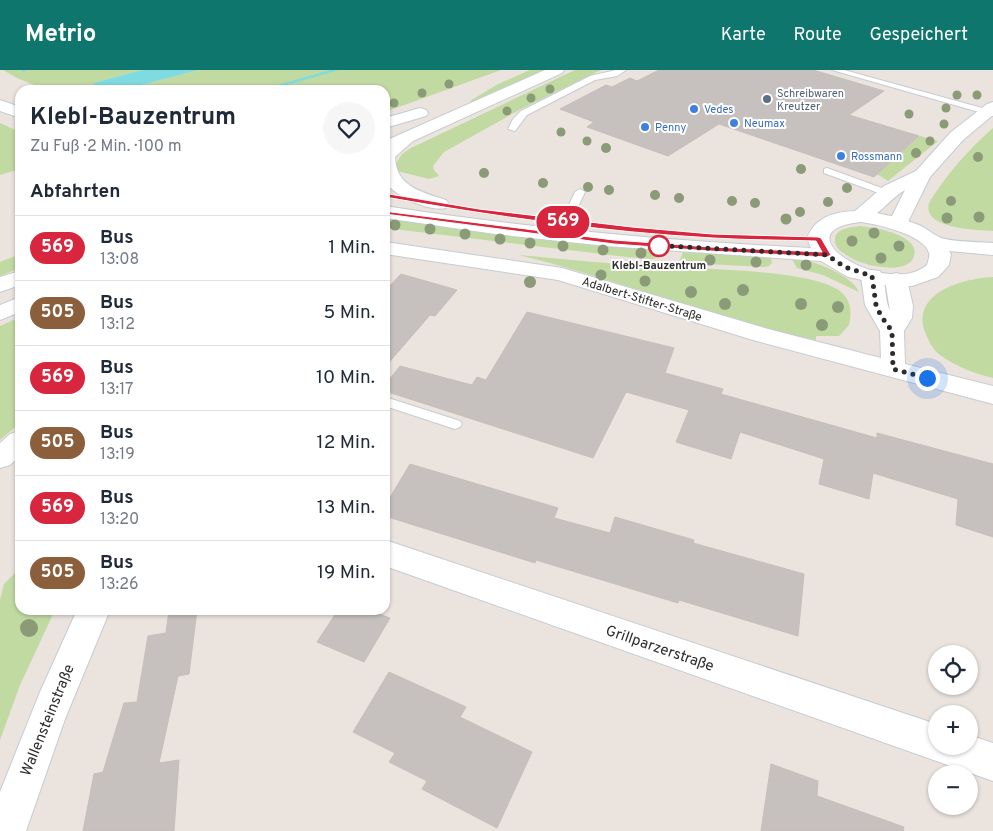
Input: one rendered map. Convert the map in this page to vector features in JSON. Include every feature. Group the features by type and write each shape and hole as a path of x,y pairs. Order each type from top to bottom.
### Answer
{"street":[{"path":"482,87 523,70"},
{"path":"390,145 557,70"},
{"path":"0,105 15,111"},
{"path":"390,126 438,106"},
{"path":"898,224 922,175 957,136 991,111"},
{"path":"390,122 420,113"},
{"path":"390,151 410,137"},
{"path":"861,216 887,193 922,175"},
{"path":"390,177 401,188 439,204"},
{"path":"390,196 566,222 823,247 845,267 872,276 896,280 919,278 935,270 936,252"},
{"path":"390,213 614,242 710,249 823,247"},
{"path":"823,247 821,229 831,222 846,217 861,216 898,224 919,233 936,252 993,262"},
{"name":"Adalbert-Stifter-Straße","path":"390,249 562,274 703,318 993,395"},
{"path":"936,252 993,249"},
{"path":"872,276 876,305 881,316 892,331 893,369"},
{"path":"0,285 15,279"},
{"path":"892,331 903,312 896,280"},
{"path":"0,313 15,306"},
{"path":"0,458 15,445"},
{"name":"Grillparzerstraße","path":"390,555 928,740"},
{"name":"Wallensteinstraße","path":"6,831 28,764 92,615"},
{"path":"973,755 993,762"}],"lane":[{"path":"512,129 524,112 593,78 614,74 622,70"},
{"path":"836,70 991,111"},
{"path":"827,171 887,193"},
{"path":"566,222 580,192"},
{"path":"390,403 455,424"}],"green space":[{"path":"3,70 142,70 97,82 93,85 34,85"},
{"path":"198,70 501,70 390,110 390,85 142,85"},
{"path":"530,70 547,70 474,103 470,101 498,84"},
{"path":"575,70 601,70 521,109 444,152 433,166 439,176 429,179 397,171 395,165 402,154 411,148"},
{"path":"0,123 15,130 15,170 0,175"},
{"path":"993,128 993,231 963,228 941,223 933,217 929,210 930,201 959,162"},
{"path":"920,136 938,141 888,181 877,174"},
{"path":"390,219 534,238 650,250 658,252 659,257 653,259 390,229"},
{"path":"860,226 885,230 903,238 914,249 914,256 910,262 894,268 863,263 843,253 836,245 836,235 841,230"},
{"path":"683,252 766,256 771,258 772,263 764,267 688,263 680,260"},
{"path":"519,255 645,266 747,271 802,278 824,283 844,295 850,306 849,325 839,336 816,336 816,340 778,332"},
{"path":"15,256 15,270 0,276 0,262"},
{"path":"797,258 813,262 841,274 859,292 823,275 797,268 792,259"},
{"path":"993,277 993,378 972,372 937,353 925,332 923,316 926,305 944,290 969,280"},
{"path":"15,319 15,427 0,440 0,326"},
{"path":"15,573 15,615 53,615 20,685 0,740 0,600 4,584"}],"water":[{"path":"142,70 198,70 142,85 92,85 97,82"}],"building":[{"name":"Neumax","path":"659,70 813,70 884,91 849,115 919,136 874,177 719,124 668,156 587,127 594,122 560,109 606,85 612,87 630,78 637,81"},
{"path":"401,274 457,290 435,316 430,315 390,361 390,286"},
{"path":"527,312 674,348 665,373 723,389 721,394 877,438 877,433 993,464 993,537 956,525 958,499 873,473 869,499 819,484 824,459 740,432 731,459 676,442 689,410 626,392 593,458 390,393 390,379 400,366 472,385 477,377 486,380"},
{"path":"410,464 558,508 554,518 610,533 615,517 694,540 693,543 804,574 798,636 679,600 678,603 536,560 535,563 390,518 390,498"},
{"path":"168,615 196,615 189,674 178,676 159,763 179,760 174,831 83,831 94,774 103,772 124,703 137,702 148,636 166,633"},
{"path":"335,615 382,615 390,618 364,662 317,642"},
{"path":"389,672 466,707 460,717 532,752 497,828 422,789 427,781 389,762 395,753 353,732"},
{"path":"771,764 818,781 817,796 904,827 903,831 761,831"}],"waterway":[{"path":"281,85 336,70"}],"bus line":[{"name":"569","path":"390,196 479,211 632,229 712,236 818,239 827,255 671,247 614,242 390,213"}],"place":[{"name":"Schreibwaren Kreutzer","path":"767,99"},
{"name":"Vedes","path":"694,109"},
{"name":"Neumax","path":"734,123"},
{"name":"Penny","path":"645,127"},
{"name":"Rossmann","path":"841,156"},
{"name":"Klebl-Bauzentrum","path":"659,246"}],"route":[{"path":"659,246 652,245 827,255 838,264 861,274 872,276 876,305 881,316 892,331 893,369 927,378"}]}
